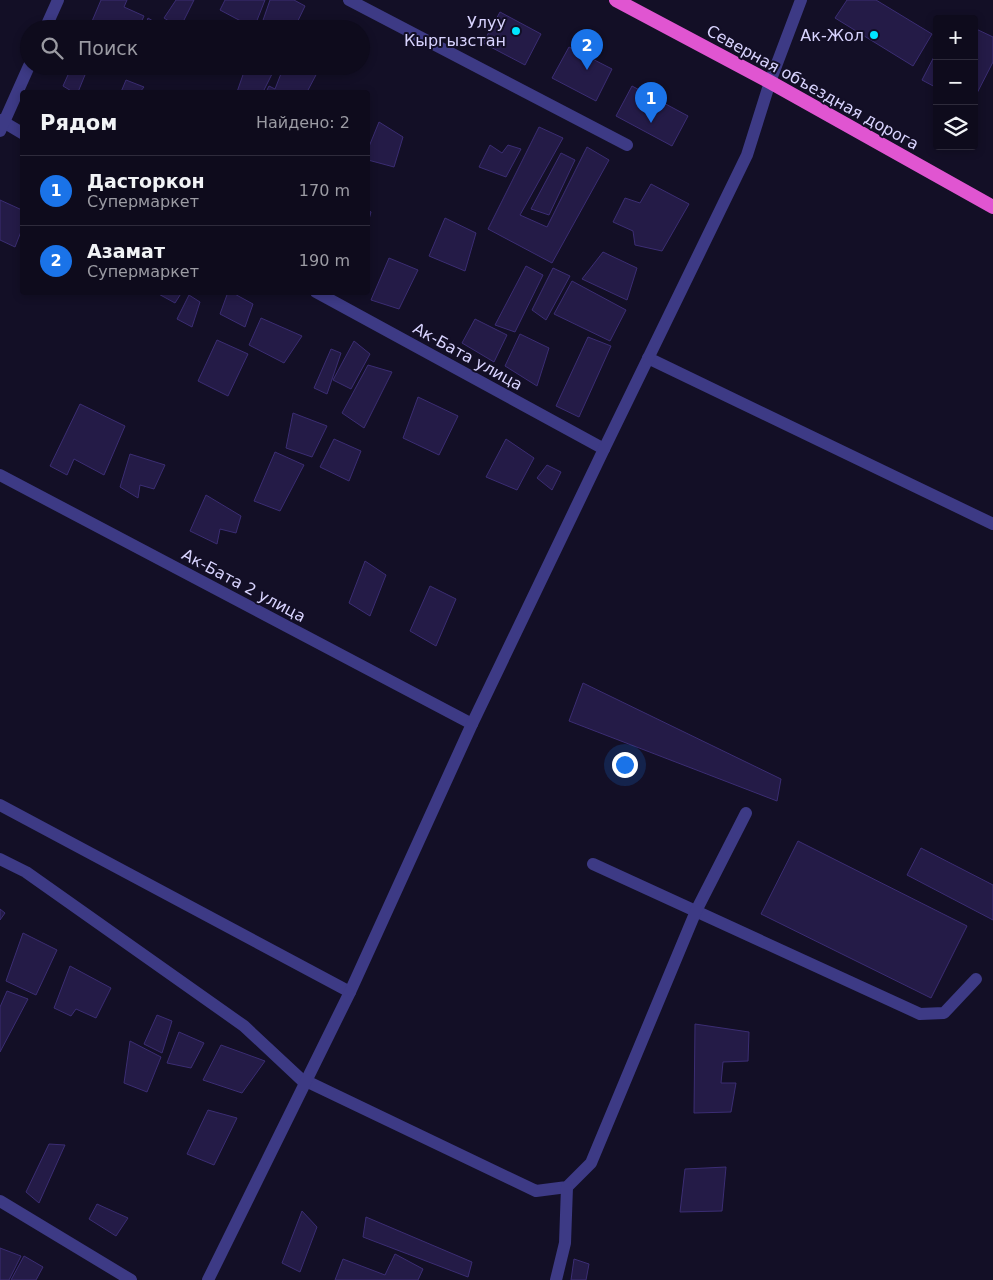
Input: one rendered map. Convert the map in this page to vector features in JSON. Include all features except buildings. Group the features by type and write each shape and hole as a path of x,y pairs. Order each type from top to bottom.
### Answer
{"highway":[{"name":"Северная объездная дорога","path":"616,0 770,82 993,207"}],"street":[{"path":"49,20 58,0"},
{"path":"349,0 627,145"},
{"path":"208,1280 350,992 472,724 747,155 770,82 801,0"},
{"path":"20,132 1,125 25,75"},
{"name":"Ак-Бата улица","path":"322,295 604,449"},
{"path":"648,358 993,524"},
{"name":"Ак-Бата 2 улица","path":"0,475 472,724"},
{"path":"0,805 350,992"},
{"path":"0,859 26,872 244,1026 306,1082 536,1191 567,1187 591,1164 696,910 746,814"},
{"path":"593,864 920,1014 944,1013 976,979"},
{"path":"556,1280 565,1243 567,1187"},
{"path":"0,1201 131,1280"}],"place":[{"name":"Улуу Кыргызстан","path":"516,31"},
{"name":"Ак-Жол","path":"874,35"},
{"name":"Азамат","path":"587,70"},
{"name":"Дасторкон","path":"651,123"}]}
